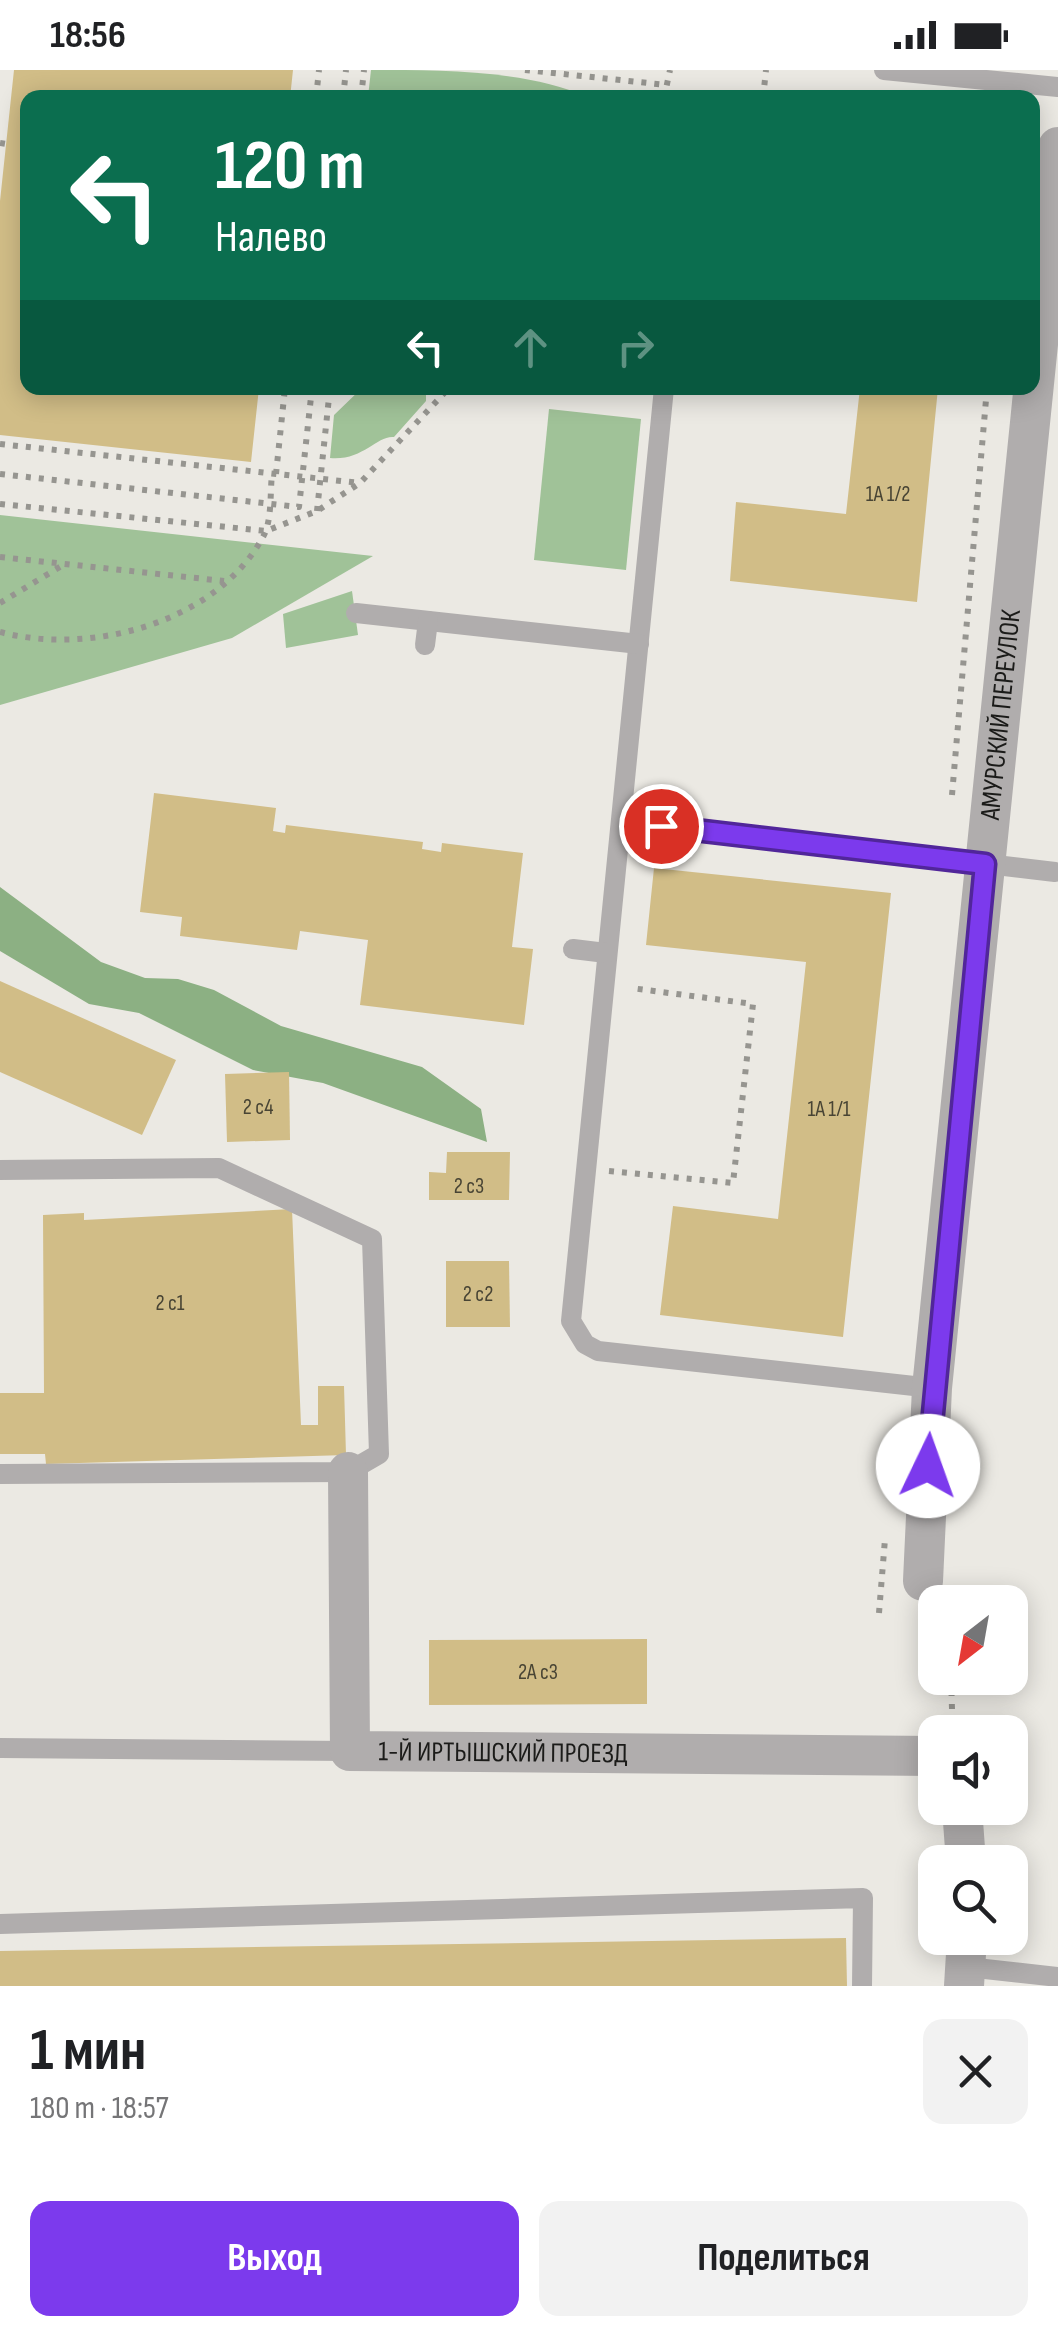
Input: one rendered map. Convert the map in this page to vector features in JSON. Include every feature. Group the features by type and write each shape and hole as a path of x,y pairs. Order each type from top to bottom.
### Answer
{"street":[{"name":"АМУРСКИЙ ПЕРЕУЛОК","path":"1040,324 1058,147"},
{"name":"АМУРСКИЙ ПЕРЕУЛОК","path":"922,1581 932,1388 1033,395"},
{"name":"1-Й ИРТЫШСКИЙ ПРОЕЗД","path":"348,1472 350,1752 918,1741"}],"lane":[{"path":"884,70 1058,87"},
{"path":"928,90 929,74"},
{"path":"663,395 583,1169 570,1307 575,1332 598,1351 932,1388"},
{"path":"356,613 639,644"},
{"path":"426,645 428,621"},
{"path":"622,821 1055,872"},
{"path":"573,949 606,953"},
{"path":"0,1170 219,1168 372,1239 379,1454 348,1472 0,1474"},
{"path":"0,1748 350,1752"},
{"path":"0,1924 863,1898 862,1986"},
{"path":"966,1964 1058,1977"}],"path":[{"path":"525,70 667,85"},
{"path":"666,90 670,70"},
{"path":"266,532 284,395"},
{"path":"0,474 299,507 311,395"},
{"path":"318,510 329,395"},
{"path":"0,632 67,640 117,634 158,622 225,581 266,532 318,510 360,483 442,395"},
{"path":"0,444 360,483"},
{"path":"0,504 266,532"},
{"path":"0,557 225,581"},
{"path":"0,603 64,564"},
{"path":"583,1169 733,1183 753,1004 602,984"}],"green space":[{"path":"371,70 455,71 538,81 569,90 369,90"},
{"path":"355,395 426,395 426,401 394,437 352,456 330,458 334,415"},
{"path":"549,409 641,419 626,570 534,560"},
{"path":"0,515 373,556 232,638 0,705"},
{"path":"352,591 358,635 286,648 283,614"},
{"path":"0,887 101,962 145,978 178,979 214,990 281,1026 422,1067 481,1109 487,1142 323,1083 253,1070 139,1013 89,1004 0,951"}],"building":[{"path":"14,70 293,70 291,90 20,90 20,395 258,395 251,462 0,435 0,201"},
{"path":"859,395 937,395 917,602 730,581 736,502 846,514"},
{"path":"154,793 276,808 273,831 285,833 286,825 423,842 422,849 441,852 442,843 523,853 512,947 533,949 524,1025 360,1005 368,940 300,931 297,950 180,936 182,917 140,912"},
{"path":"654,868 891,893 843,1337 660,1315 673,1206 778,1219 806,962 646,945"},
{"path":"0,981 176,1060 142,1135 0,1072"},
{"path":"289,1072 290,1140 227,1142 225,1074"},
{"path":"447,1152 510,1152 509,1200 429,1200 429,1172 446,1173"},
{"path":"292,1209 301,1425 318,1425 318,1386 344,1386 346,1455 46,1464 45,1454 0,1454 0,1393 44,1393 43,1215 84,1213 84,1220"},
{"path":"446,1261 509,1261 510,1327 446,1327"},
{"path":"647,1639 647,1704 429,1705 429,1640"},
{"path":"846,1938 847,1986 0,1986 0,1951"}],"route":[{"path":"661,826 985,864 932,1388 928,1466"}]}
